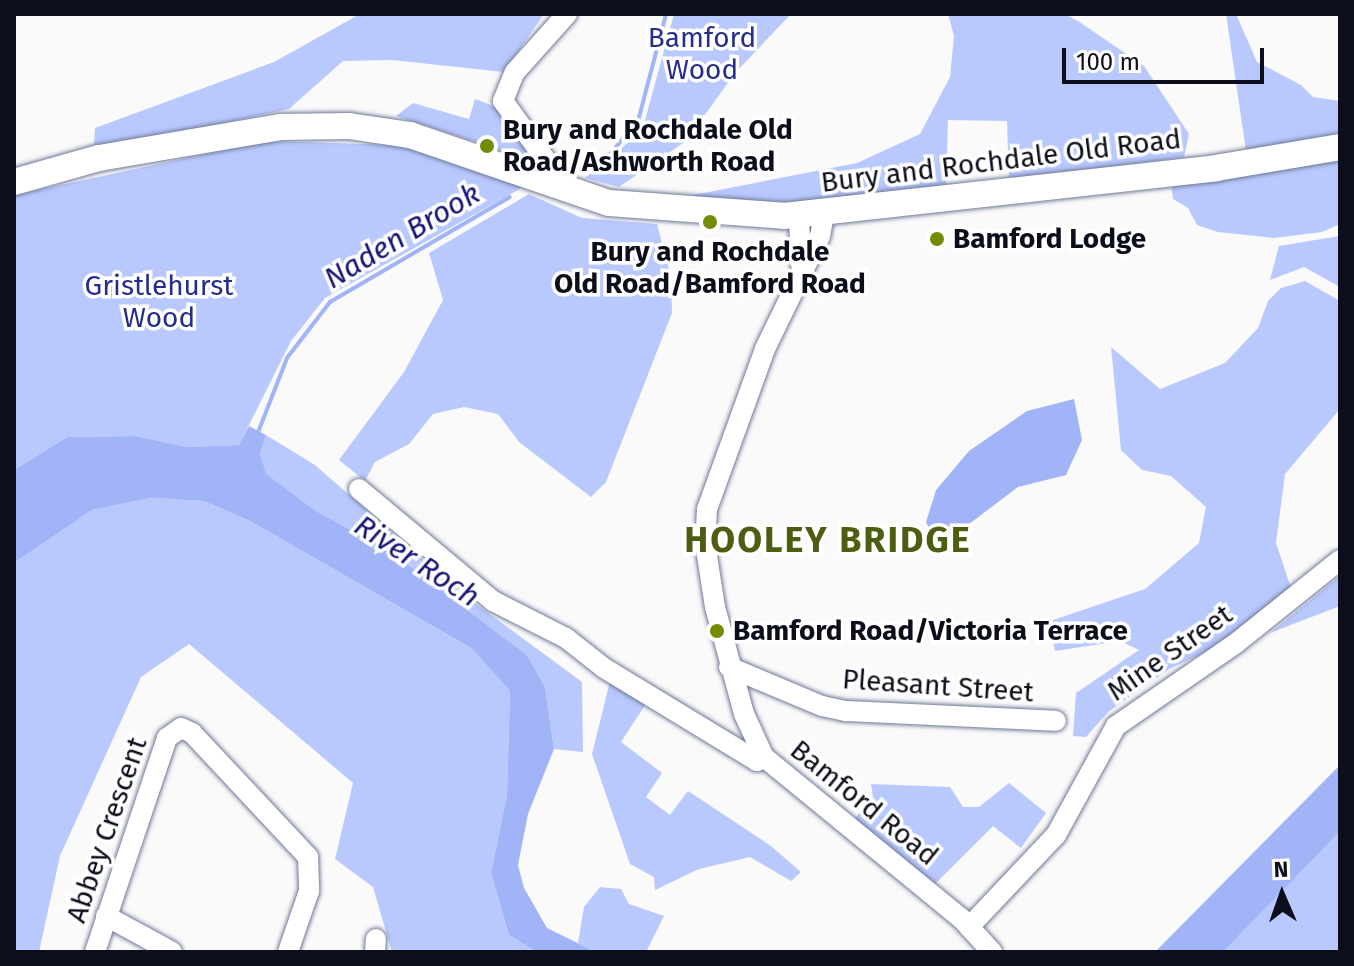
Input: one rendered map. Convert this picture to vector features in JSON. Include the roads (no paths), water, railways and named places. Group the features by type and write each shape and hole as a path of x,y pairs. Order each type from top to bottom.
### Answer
{"main road":[{"name":"Bury and Rochdale Old Road","path":"14,182 99,158 281,127 349,126 410,135 609,203 812,215 1216,168 1340,147"}],"street":[{"path":"550,184 548,163 503,101 515,72 567,14"},
{"name":"Bamford Road","path":"812,215 820,236 801,265 707,509 707,556 729,667 764,757 969,927 992,952"},
{"path":"359,489 493,601 566,638 757,761 764,757"},
{"name":"Mine Street","path":"969,927 1056,835 1116,726 1235,644 1340,560"},
{"name":"Pleasant Street","path":"729,667 846,711 1056,721"},
{"name":"Abbey Crescent","path":"95,952 167,738 181,728 192,733 308,857 309,891 288,952"},
{"path":"106,916 172,952"}],"waterway":[{"name":"Naden Brook","path":"574,172 610,154 638,121 666,14"},
{"name":"Naden Brook","path":"257,435 287,358 330,302 510,197"}],"place":[{"name":"Bury and Rochdale Old Road/Ashworth Road","path":"487,146"},
{"name":"Bury and Rochdale Old Road/Bamford Road","path":"710,222"},
{"name":"Bamford Lodge","path":"937,239"},
{"name":"Bamford Road/Victoria Terrace","path":"717,631"}],"district":[{"name":"HOOLEY BRIDGE","path":"828,541"}],"park label":[{"name":"Bamford Wood","path":"702,54"},
{"name":"Gristlehurst Wood","path":"159,302"}],"water label":[{"name":"River Roch","path":"417,561"}]}
